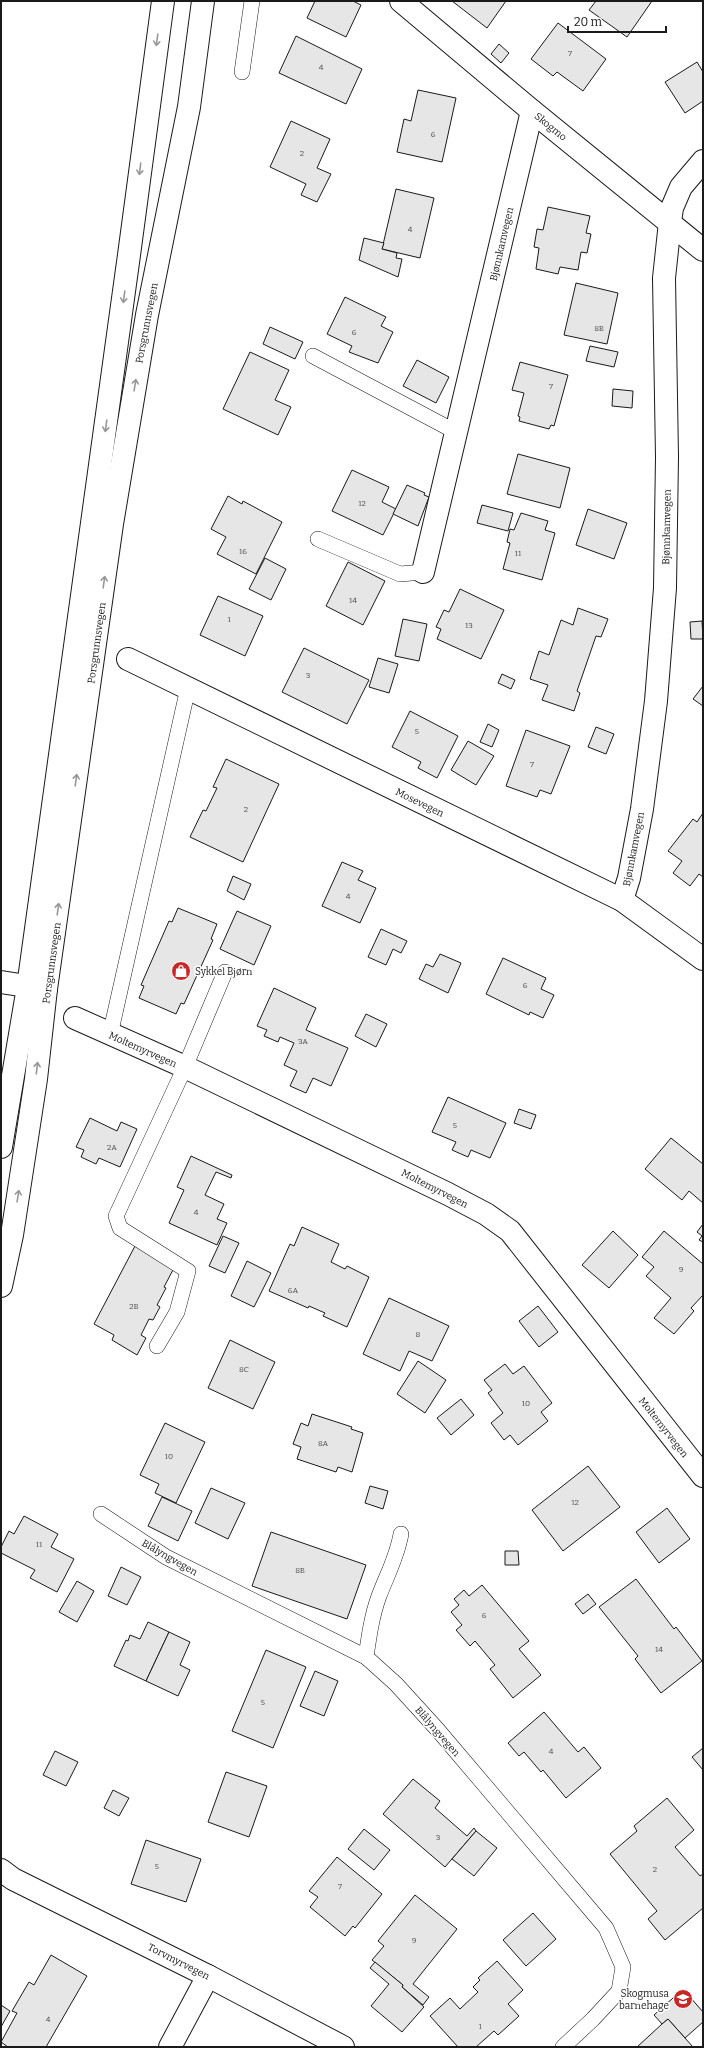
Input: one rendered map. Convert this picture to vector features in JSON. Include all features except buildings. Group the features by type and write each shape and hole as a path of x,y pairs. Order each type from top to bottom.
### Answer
{"main road":[{"name":"Porsgrunnsvegen","path":"1,1286 12,1235 36,1079 37,988 163,1"},
{"name":"Porsgrunnsvegen","path":"1,1147 37,988 147,315 188,114 203,1"},
{"name":"Skogmo","path":"401,1 532,111 703,250"},
{"name":"Bjønnkamvegen","path":"423,572 532,111"},
{"name":"Bjønnkamvegen","path":"622,900 629,878 642,809 656,701 666,588 667,457 664,286 670,222 672,208 680,187 703,161"},
{"name":"Mosevegen","path":"128,659 622,900 703,959"},
{"path":"1,982 37,988"},
{"name":"Moltemyrvegen","path":"75,1018 184,1067 448,1194 486,1214 510,1231 703,1476"},
{"name":"Torvmyrvegen","path":"5,1875 208,1976 343,2047"},
{"path":"170,2047 208,1976"}],"lane":[{"path":"242,72 252,1"},
{"path":"313,356 456,432"},
{"name":"Bjønnkamvegen","path":"318,539 400,574 423,572"},
{"path":"110,1035 188,688"},
{"path":"157,1346 177,1312 188,1270 120,1228 116,1216 184,1067 225,972"},
{"name":"Blålyngvegen","path":"101,1514 166,1557 366,1657 396,1684 437,1729 606,1928 623,1967 619,1991 593,2019 563,2047"},
{"path":"366,1657 373,1616 379,1596 398,1552 401,1534"}],"place":[{"name":"Sykkel Bjørn","path":"181,971"},
{"name":"Skogmusa barnehage","path":"683,1999"}]}
